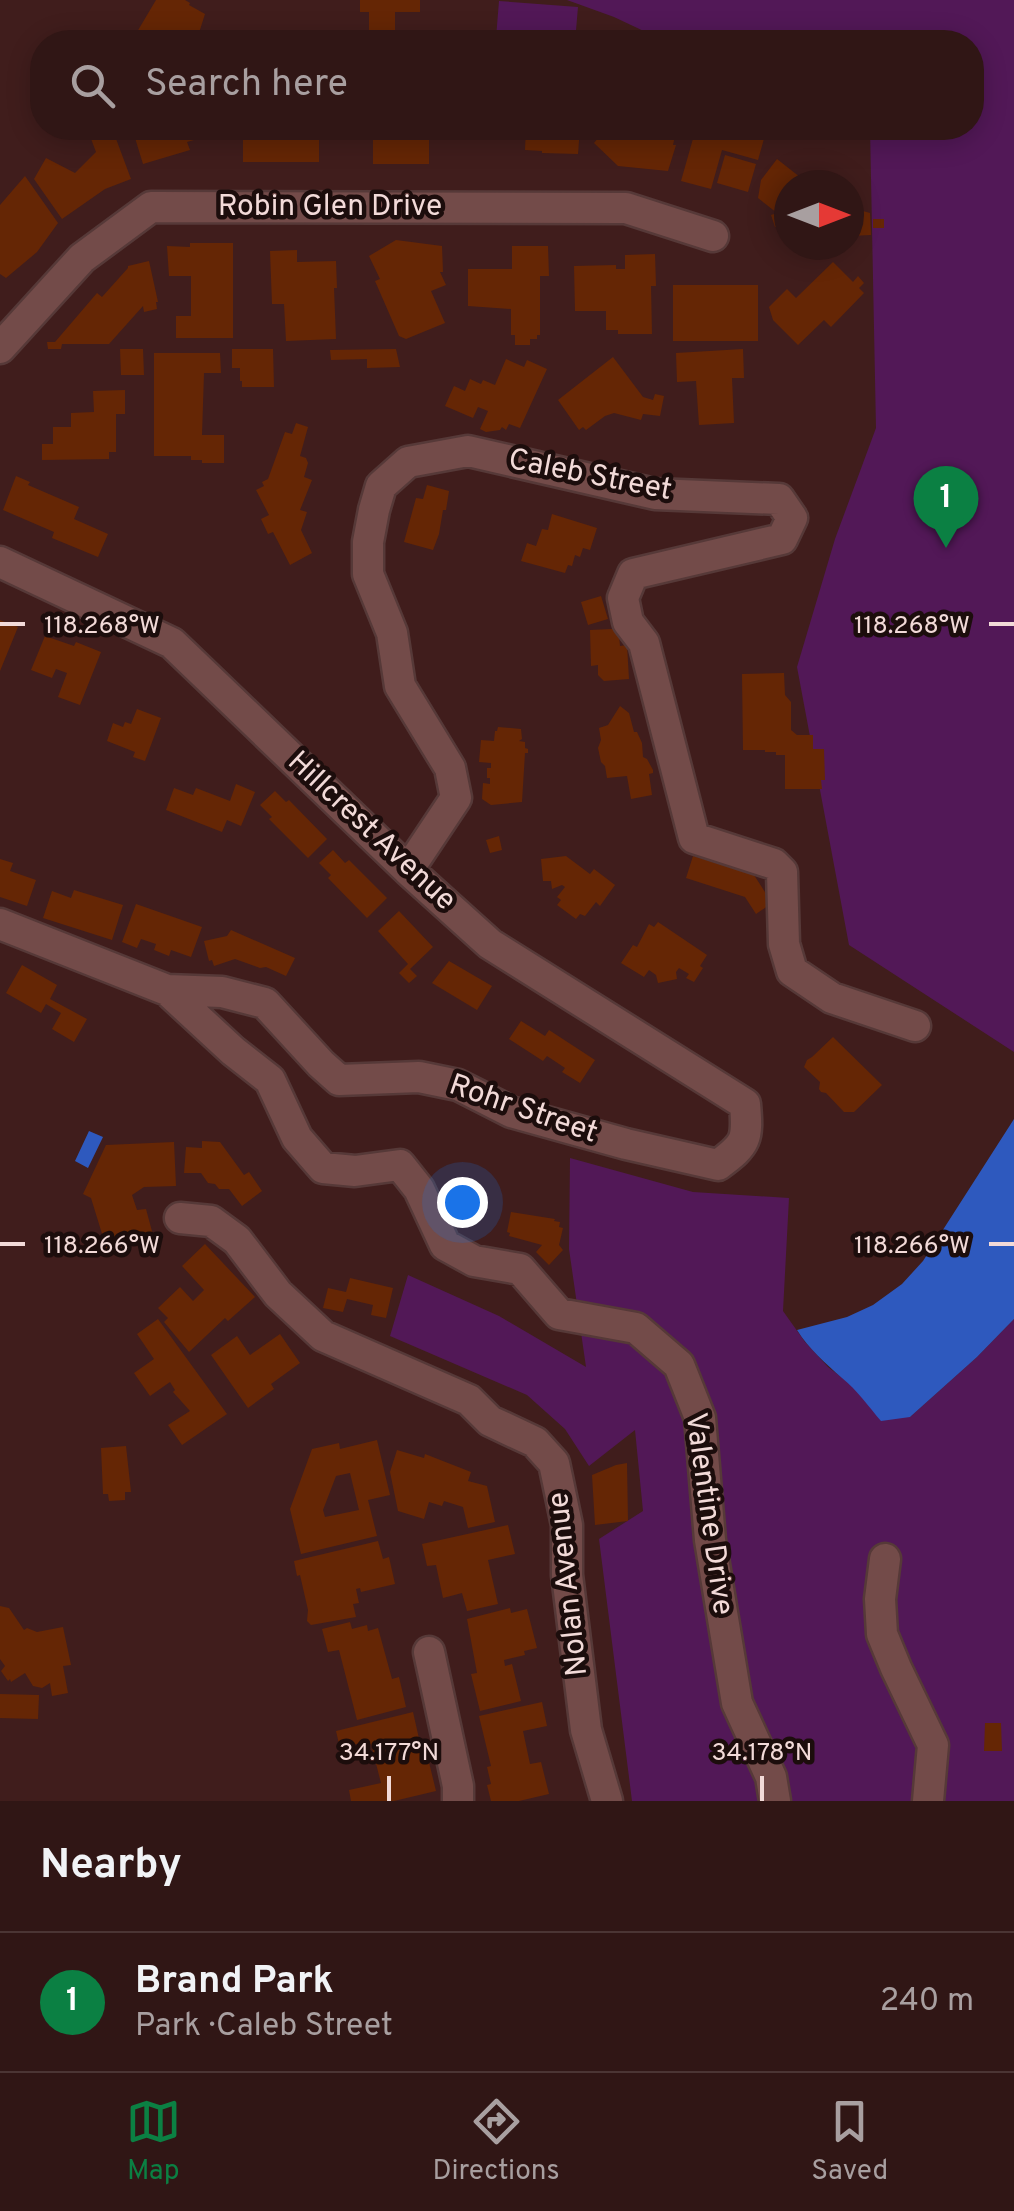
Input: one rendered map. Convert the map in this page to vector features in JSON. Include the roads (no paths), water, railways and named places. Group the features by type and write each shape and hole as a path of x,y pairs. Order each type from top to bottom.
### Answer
{"street":[{"name":"Robin Glen Drive","path":"0,348 82,258 151,207 626,208 713,236"},
{"name":"Caleb Street","path":"408,870 456,798 450,768 400,686 392,633 368,574 368,542 382,486 408,462 468,451 655,494 779,500 792,518 782,540 633,574 623,598 628,622 644,643 694,838 774,864 782,872 784,944 792,971 832,998 915,1026"},
{"name":"Hillcrest Avenue","path":"0,562 172,643 490,944 744,1104"},
{"name":"Rohr Street","path":"0,924 167,990 222,992 265,1003 339,1080 419,1077 458,1085 511,1112 718,1165 737,1152 747,1133 744,1104"},
{"name":"Valentine Drive","path":"167,990 270,1080 297,1138 323,1168 355,1171 400,1165 419,1189 445,1245 474,1261 520,1269 559,1314 636,1328 678,1365 700,1418 710,1540 737,1703 771,1777 775,1801"},
{"name":"Nolan Avenue","path":"180,1218 210,1221 237,1240 278,1294 323,1336 469,1400 490,1421 535,1442 554,1464 567,1524 567,1575 586,1730 607,1801"},
{"path":"885,1559 880,1599 882,1634 933,1746 928,1801"},
{"path":"429,1652 458,1801"}],"water":[{"path":"1014,1119 1014,1319 910,1417 881,1421 797,1330 847,1317 873,1305 902,1284 923,1261"},
{"path":"89,1131 103,1137 88,1168 75,1161"}],"place":[{"name":"Brand Park","path":"946,548"}]}
